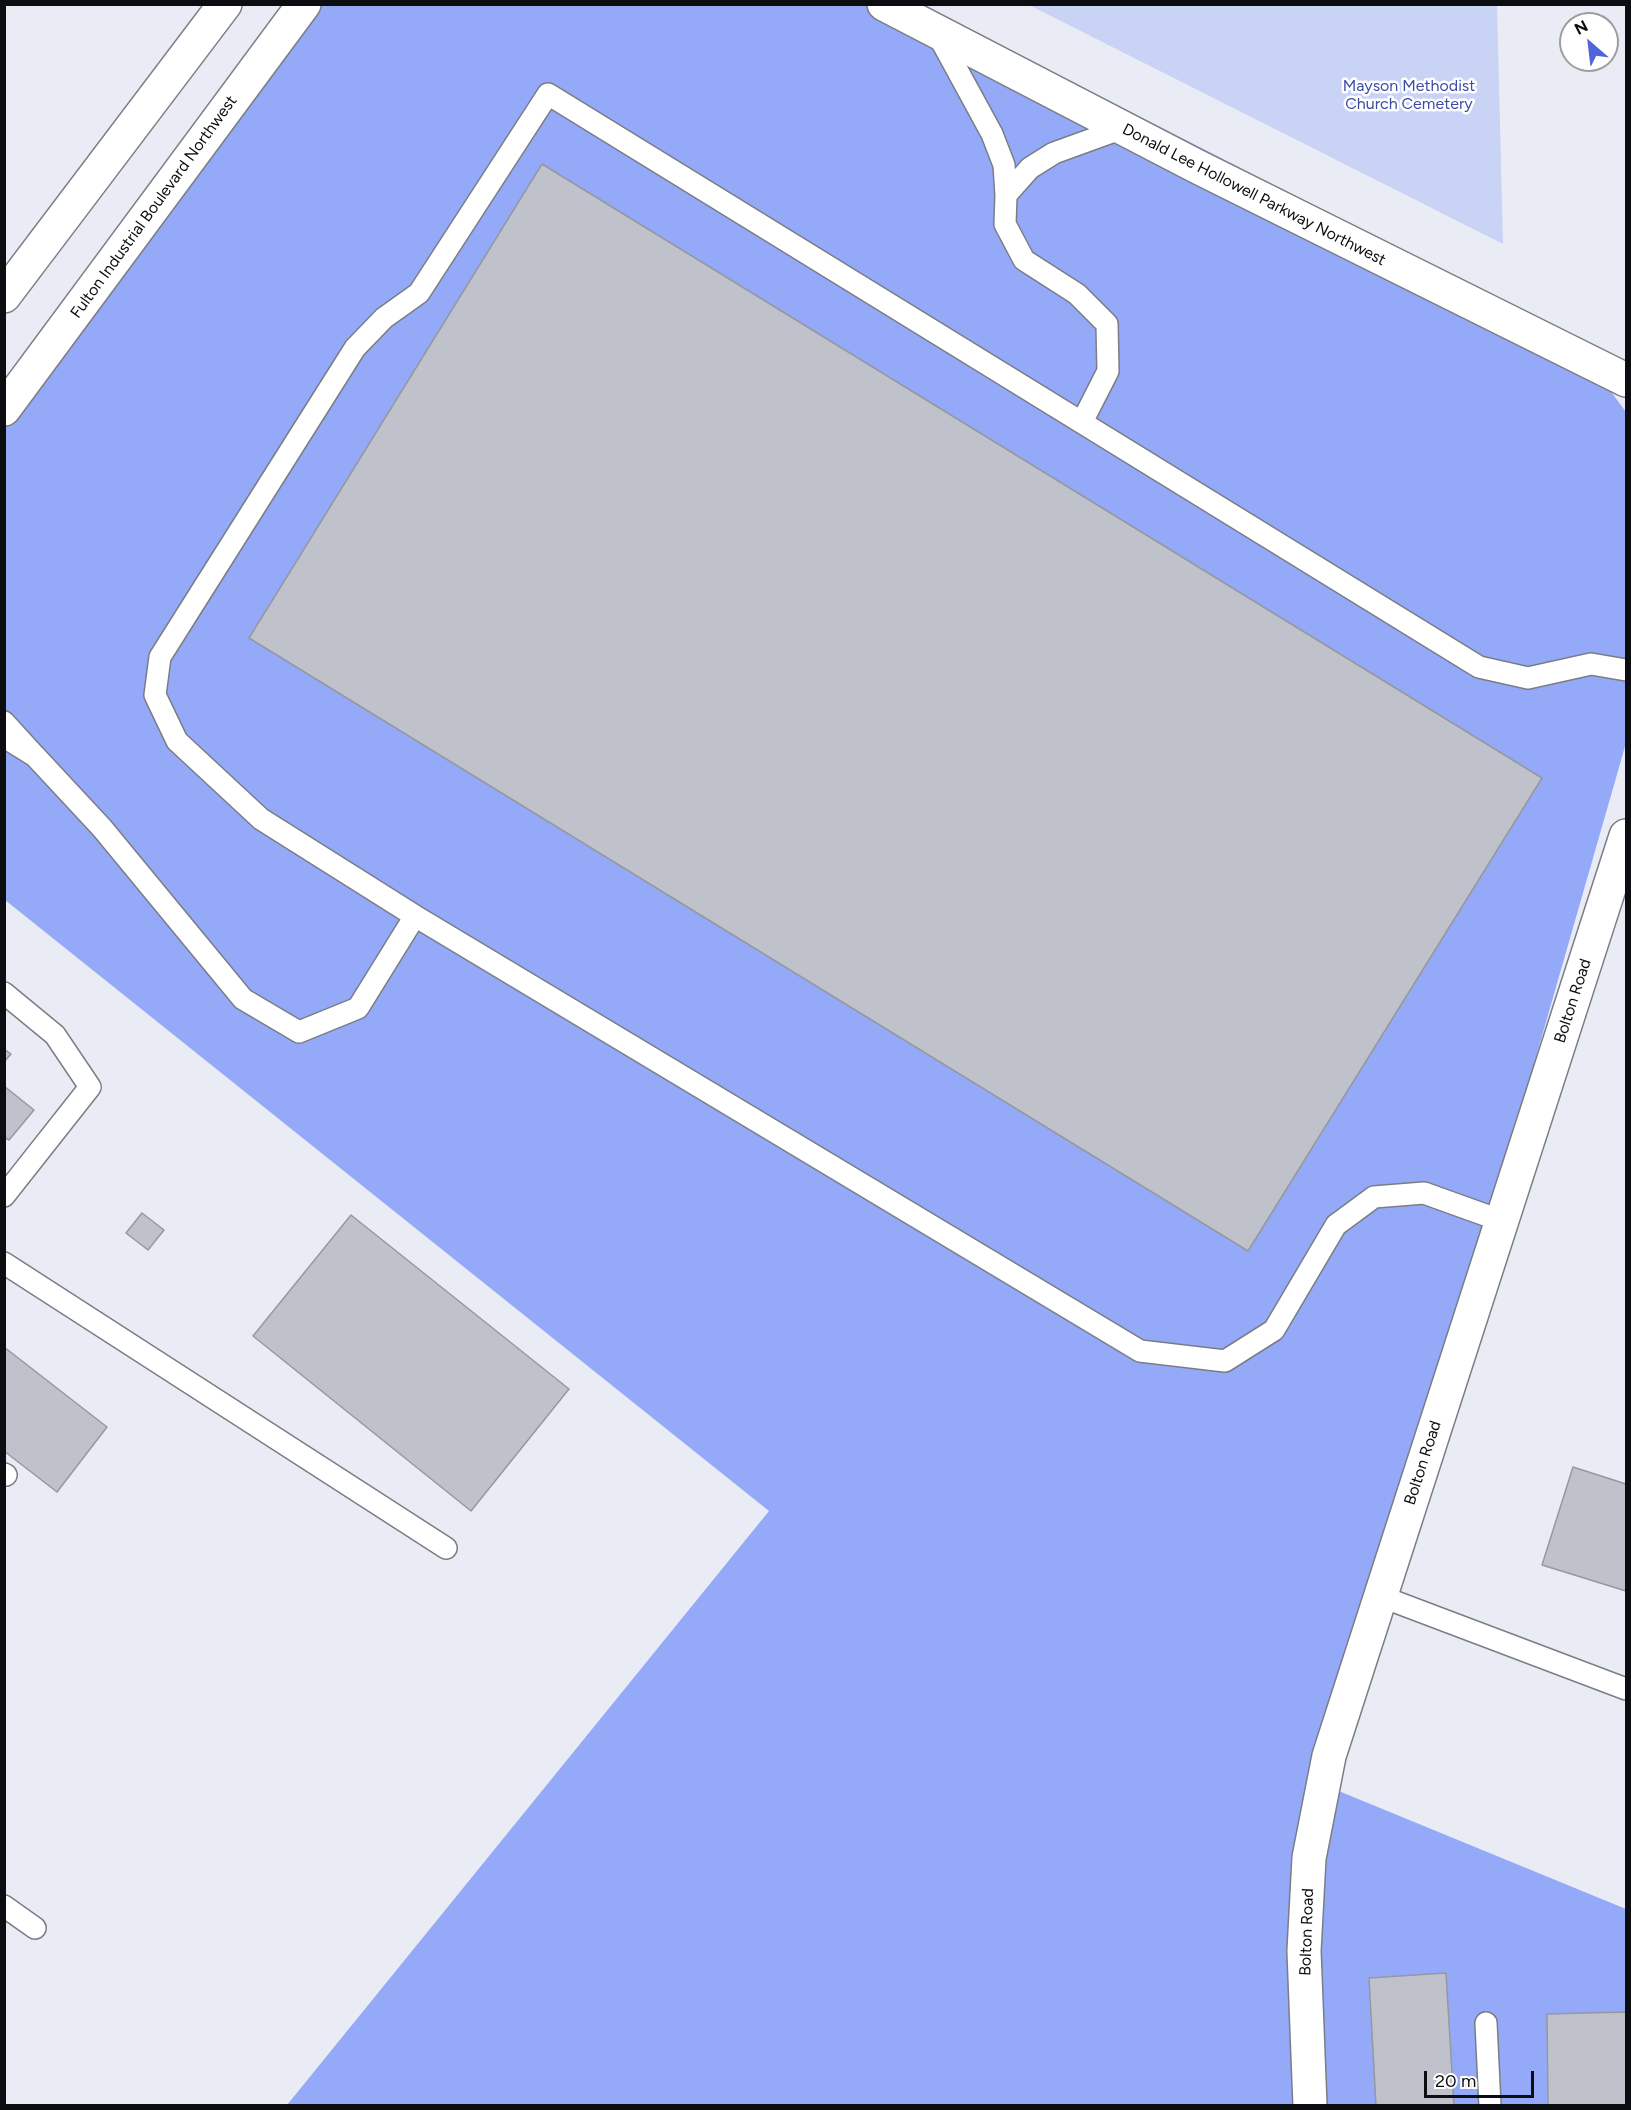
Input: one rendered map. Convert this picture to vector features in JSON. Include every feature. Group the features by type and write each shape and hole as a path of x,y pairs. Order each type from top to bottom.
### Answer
{"main road":[{"path":"4,296 225,4"},
{"name":"Fulton Industrial Boulevard Northwest","path":"4,409 303,4"},
{"name":"Donald Lee Hollowell Parkway Northwest","path":"884,4 1122,128 1503,321 1626,380"},
{"name":"Bolton Road","path":"1310,2106 1304,1951 1310,1858 1329,1756 1626,836"}],"lane":[{"path":"937,32 992,134 1004,165 1005,224 1024,260 1077,294 1107,324 1108,371 1082,422"},
{"path":"1502,1221 1424,1193 1374,1197 1336,1225 1274,1330 1225,1360 1140,1351 415,916 261,819 177,741 154,695 160,657 355,348 384,318 419,293 548,94 1479,667 1528,678 1591,664 1626,670"},
{"path":"1006,195 1030,168 1054,153 1122,128"},
{"path":"4,722 102,828 243,999 298,1032 358,1008 415,916"},
{"path":"4,736 35,756"},
{"path":"4,993 56,1035 90,1087 4,1196"},
{"path":"4,1263 446,1548"},
{"path":"1380,1596 1626,1689"},
{"path":"4,1906 35,1928"},
{"path":"1486,2023 1490,2106"}],"green space":[{"name":"Mayson Methodist Church Cemetery","path":"1029,5 1497,5 1503,244"}],"shaded area":[{"path":"302,4 921,5 1570,336 1626,412 1626,743 1474,1273 1307,1778 1626,1909 1626,2105 287,2105 769,1511 5,900 4,382"}],"building":[{"path":"542,164 1542,778 1248,1251 249,638"},
{"path":"4,1049 11,1054 4,1062"},
{"path":"4,1086 34,1110 9,1140 4,1137"},
{"path":"142,1213 164,1230 148,1250 126,1233"},
{"path":"351,1215 569,1389 471,1511 253,1336"},
{"path":"4,1347 107,1427 57,1492 4,1451"},
{"path":"1573,1467 1626,1484 1626,1591 1542,1565"},
{"path":"1446,1973 1454,2106 1376,2106 1369,1978"},
{"path":"1626,2012 1626,2106 1548,2106 1547,2014"}]}
